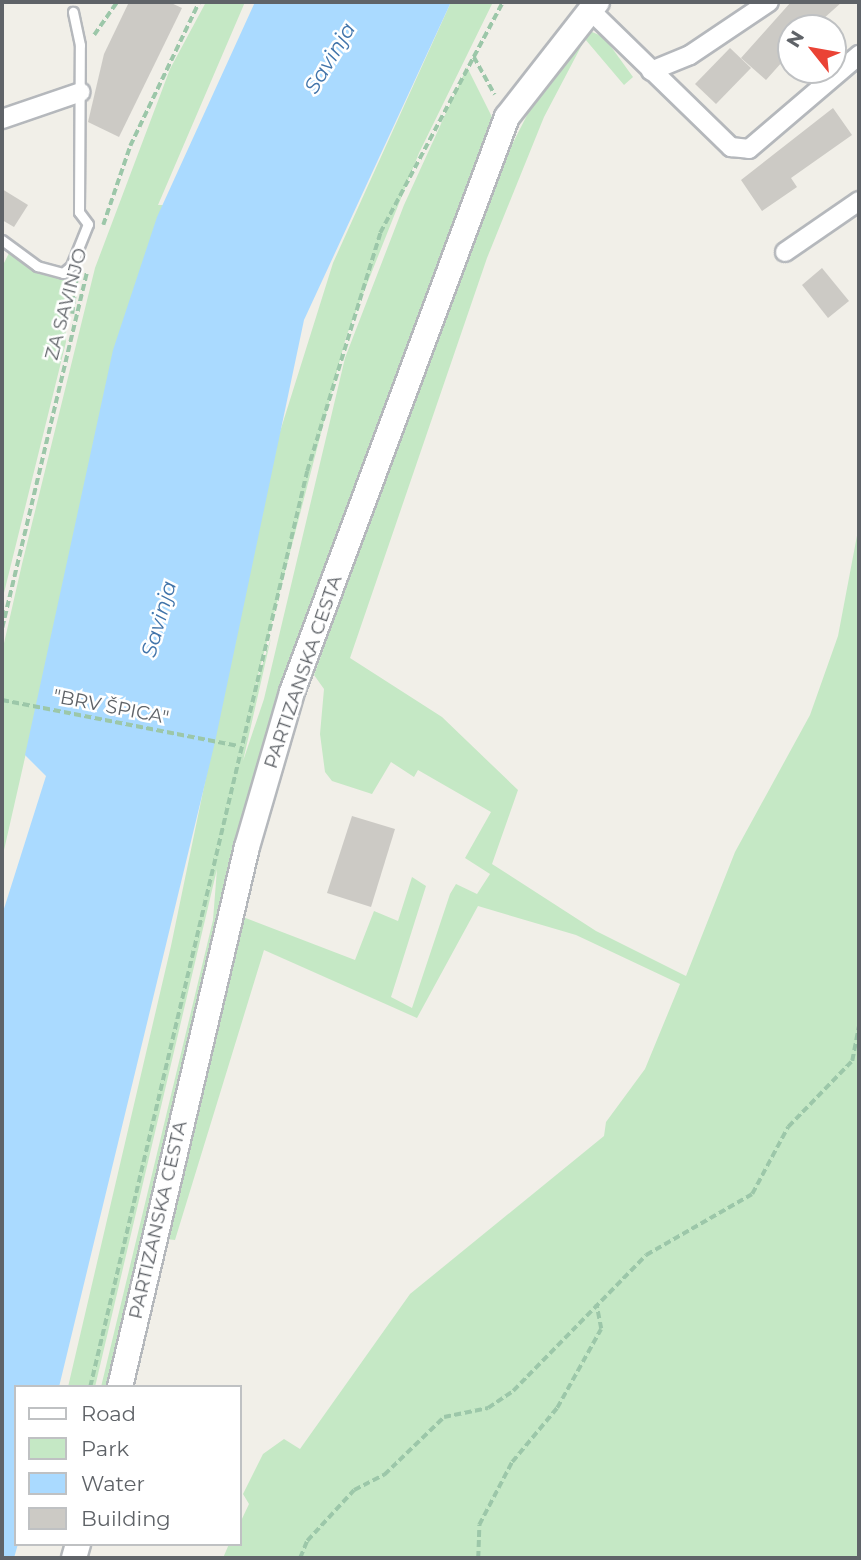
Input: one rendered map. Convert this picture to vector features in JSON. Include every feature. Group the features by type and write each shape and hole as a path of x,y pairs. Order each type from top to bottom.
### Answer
{"street":[{"path":"651,71 690,55 769,2"},
{"path":"593,6 651,71 731,147 749,149 859,55"},
{"name":"PARTIZANSKA CESTA","path":"120,1385 247,847 292,692 507,117 593,6"},
{"path":"2,119 81,92"},
{"path":"785,252 859,201"}],"lane":[{"path":"2,240 54,272 71,266 88,224 79,212 81,92 73,12"}],"path":[{"name":"ZA SAVINJO","path":"100,233 130,146 199,2"},
{"path":"90,1385 239,746 307,471 380,233 503,2"},
{"path":"474,57 507,117"},
{"name":"ZA SAVINJO","path":"2,628 91,259"},
{"name":"\"BRV ŠPICA\"","path":"2,700 239,746"},
{"path":"300,1558 307,1542 354,1490 384,1475 444,1417 488,1408 513,1391 646,1255 752,1194 788,1128 852,1061 859,1025"},
{"path":"478,1558 480,1525 512,1462 557,1408 601,1329 596,1304"}],"green space":[{"path":"206,2 245,2 158,205 166,205 58,612 2,859 2,652 22,564 95,268 170,69"},
{"path":"451,2 493,2 419,153 346,337 254,691 271,638 243,761 264,699 345,358 404,205 467,67 493,119 318,597 110,1385 101,1385 213,920 217,869 95,1385 68,1385 171,946 273,454 333,263"},
{"path":"585,29 604,37 633,77 624,85 585,39 544,117 487,258 350,658 442,717 518,790 492,864 596,931 686,976 735,852 810,715 838,636 859,525 859,1558 223,1558 228,1546 242,1546 242,1519 249,1504 243,1494 263,1454 284,1439 300,1449 410,1294 604,1136 606,1122 645,1069 680,984 576,935 478,906 417,1018 264,950 175,1240 166,1239 243,917 355,960 374,911 398,921 412,877 426,886 391,997 412,1008 450,894 456,884 477,894 490,874 465,858 491,812 418,770 414,777 391,762 372,794 332,781 325,772 320,734 324,689 314,675 493,182 547,76"},
{"path":"9,253 34,270 64,279 66,342 2,601 2,267"}],"water":[{"name":"Savinja","path":"255,2 451,2 304,320 215,742 59,1385 14,1385 14,1546 17,1546 14,1558 2,1558 2,915 46,776 25,755 113,350 157,217"}],"building":[{"path":"129,2 169,2 182,8 119,137 88,122 104,54"},
{"path":"791,2 842,2 829,14 780,14"},
{"path":"777,18 777,68 766,80 741,58"},
{"path":"730,48 751,68 716,104 695,84"},
{"path":"833,108 852,135 791,178 797,187 762,211 741,180"},
{"path":"2,189 28,205 14,227 2,220"},
{"path":"822,268 849,301 828,318 802,285"},
{"path":"352,816 395,829 371,907 327,893"}]}
